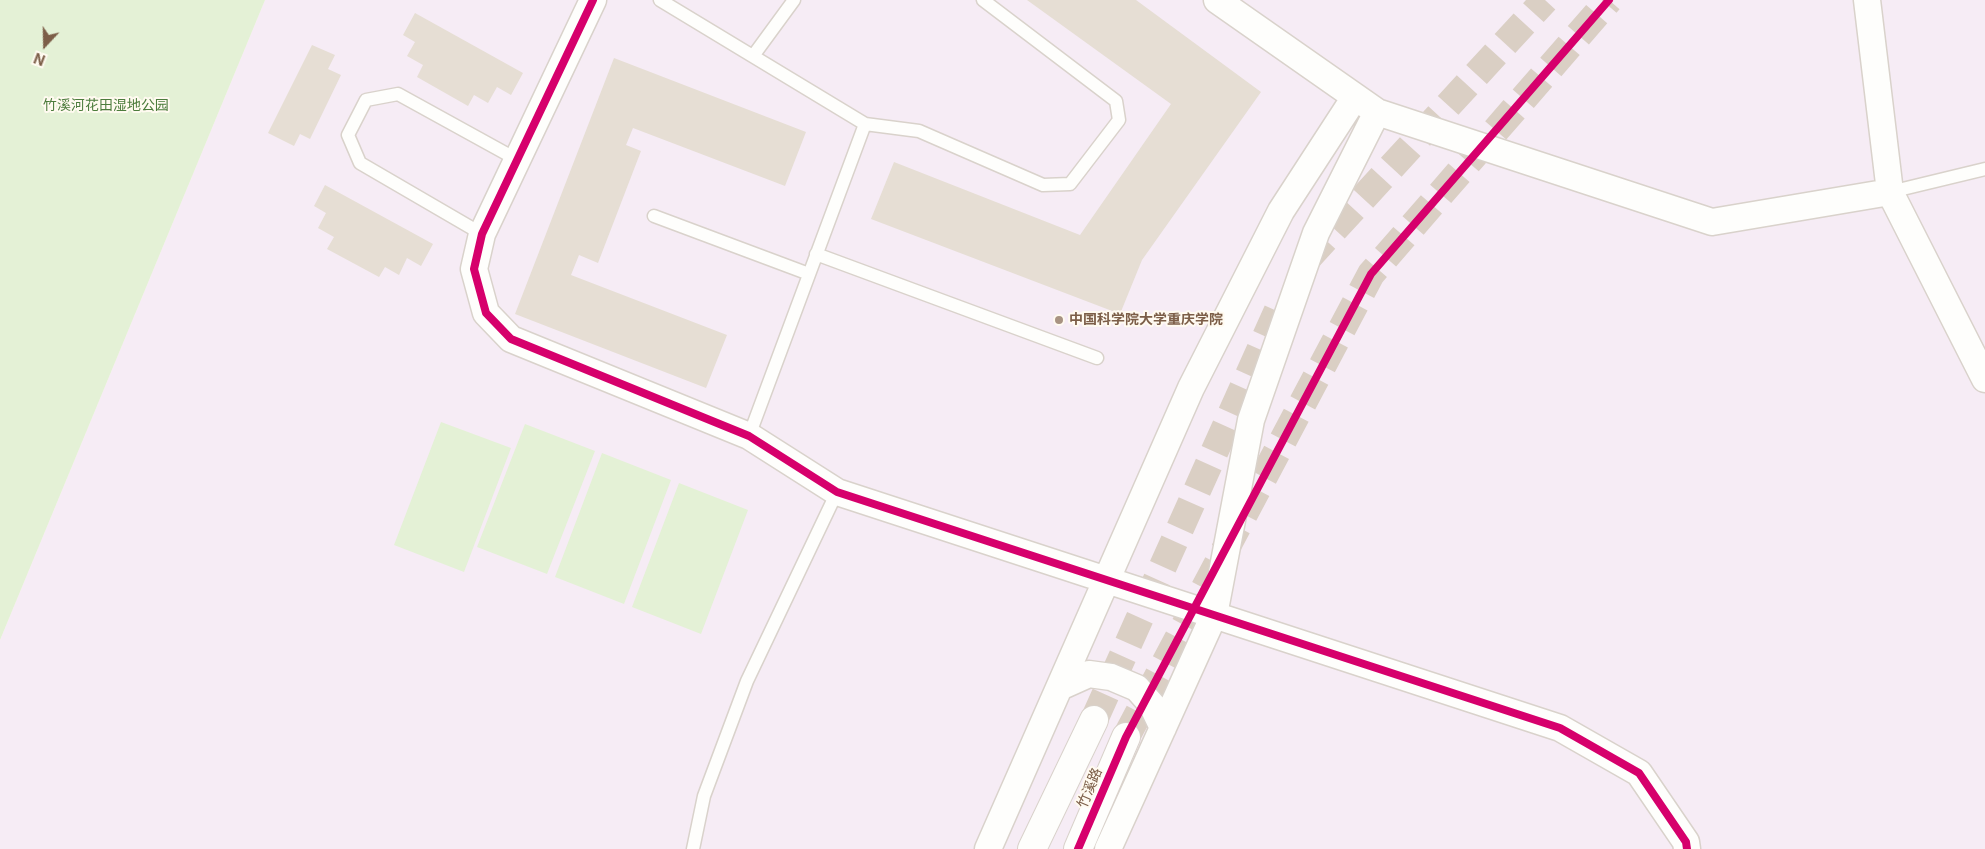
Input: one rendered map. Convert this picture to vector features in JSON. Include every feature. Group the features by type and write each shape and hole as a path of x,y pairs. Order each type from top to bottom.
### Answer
{"street":[{"path":"593,0 516,158 482,234 474,269 486,313 511,339 749,436 838,492 1560,728 1639,774 1686,842 1686,849"},
{"path":"1217,0 1377,112 1712,222 1890,192"},
{"path":"1867,0 1890,192 1985,379"},
{"path":"988,849 1191,388 1281,211 1355,97"},
{"path":"1108,849 1214,615 1252,420 1316,233 1377,112"},
{"path":"1060,687 1089,674 1111,677 1137,688 1152,705 1163,728"},
{"name":"竹溪路","path":"1032,849 1094,720"},
{"name":"竹溪路","path":"1078,849 1126,737"}],"lane":[{"path":"660,0 865,124 919,131 1043,185 1070,184 1119,120 1116,101 983,0"},
{"path":"753,56 794,0"},
{"path":"482,234 360,163 348,135 366,100 398,94 516,158"},
{"path":"749,436 865,124"},
{"path":"1890,192 1985,169"},
{"path":"654,216 809,274"},
{"path":"816,254 1097,358"},
{"path":"694,849 704,796 747,681 838,492"}],"shaded area":[{"name":"中国科学院大学重庆学院","path":"265,0 1985,0 1985,849 0,849 0,640"}],"green space":[{"name":"竹溪河花田湿地公园","path":"0,0 265,0 0,640"},
{"path":"441,422 511,448 464,572 394,545"},
{"path":"525,424 595,451 547,574 477,547"},
{"path":"602,453 671,480 624,604 555,577"},
{"path":"679,483 748,510 701,634 632,607"}],"building":[{"path":"1027,0 1136,0 1261,92 1142,260 1120,314 871,219 894,162 1080,235 1171,104"},
{"path":"415,13 523,73 511,95 497,87 488,103 474,95 468,106 417,77 423,65 407,56 415,42 403,35"},
{"path":"312,45 335,55 328,69 341,75 310,139 300,134 294,146 268,133"},
{"path":"614,58 806,132 785,186 633,128 626,145 641,151 598,263 579,255 571,275 727,335 706,388 515,314"},
{"path":"325,185 433,244 421,266 407,258 399,275 385,267 379,277 327,249 334,237 318,228 326,213 314,206"}],"tunnel":[{"path":"1306,260 1545,0"},
{"path":"1126,737 1371,274 1609,0"},
{"path":"1094,720 1279,308"}],"cycle path":[{"path":"593,0 482,234 474,269 486,313 511,339 749,436 837,492 1560,728 1639,773 1686,842 1687,849"},
{"path":"1078,849 1126,737 1371,274 1609,0"}],"place":[{"name":"中国科学院大学重庆学院","path":"1059,320"}]}
